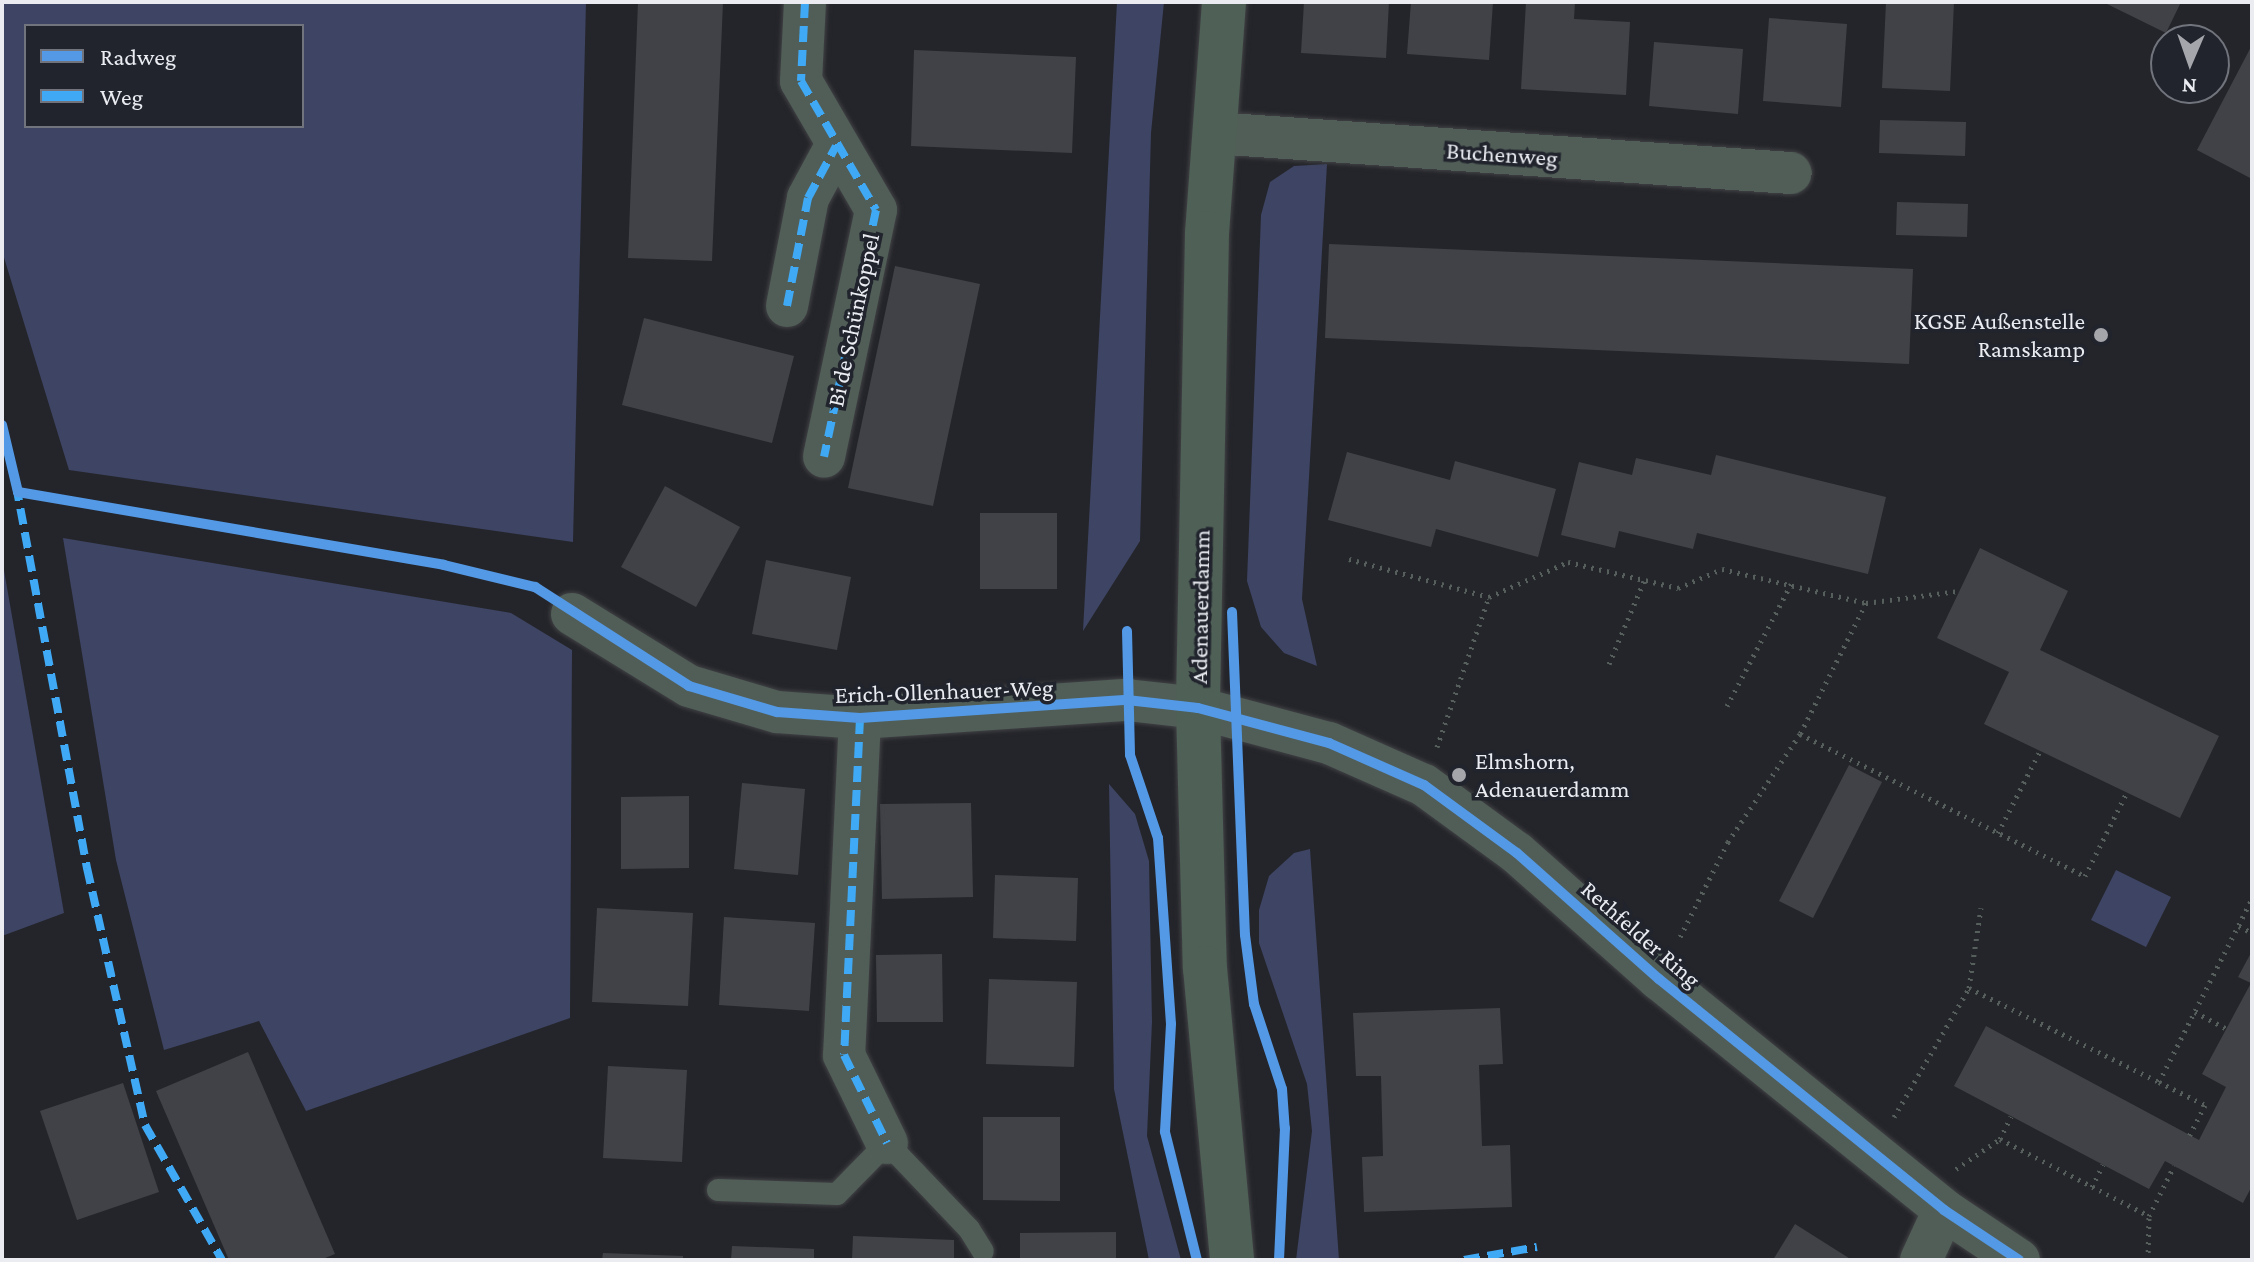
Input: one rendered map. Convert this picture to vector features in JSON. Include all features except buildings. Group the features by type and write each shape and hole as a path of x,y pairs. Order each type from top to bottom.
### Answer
{"street":[{"name":"Bi de Schünkoppel","path":"805,2 801,81 836,146 876,210 824,457"},
{"name":"Adenauerdamm","path":"1224,2 1207,233 1198,708 1205,968 1232,1260"},
{"name":"Buchenweg","path":"1214,133 1791,173"},
{"path":"787,306 808,198 836,146"},
{"name":"Erich-Ollenhauer-Weg","path":"572,614 689,686 777,712 860,718 1127,700 1198,708"},
{"name":"Rethfelder Ring","path":"1198,708 1329,743 1424,785 1517,853 1659,979 1934,1201 2019,1260"},
{"name":"Erich-Ollenhauer-Weg","path":"860,718 844,1055 887,1143"},
{"path":"1921,1260 1934,1201"}],"lane":[{"path":"718,1190 774,1196 837,1194 887,1143 969,1229 983,1251"}],"path":[{"path":"1349,559 1489,597 1568,562 1678,588 1722,569 1866,603 1959,591"},
{"path":"1609,664 1644,581"},
{"path":"1727,706 1791,584"},
{"path":"1424,785 1489,597"},
{"path":"1659,979 1728,842 1800,734 1866,603"},
{"path":"1800,734 2085,876 2127,792"},
{"path":"1998,833 2040,751"},
{"path":"2159,1082 2252,899"},
{"path":"1874,1152 1969,988 1981,908"},
{"path":"2239,926 2252,933"},
{"path":"1969,988 2205,1105 2190,1135"},
{"path":"2195,1012 2227,1029"},
{"path":"1934,1201 2000,1139 2011,1116"},
{"path":"2000,1139 2149,1216"},
{"path":"2092,1187 2103,1164"},
{"path":"2148,1260 2149,1216 2174,1166"}],"shaded area":[{"path":"2,2 586,2 573,542 69,470 2,251"},
{"path":"1117,2 1164,2 1151,133 1140,541 1083,631"},
{"path":"1327,164 1302,599 1317,666 1284,653 1261,627 1247,581 1261,215 1270,182 1294,166"},
{"path":"63,538 511,613 572,650 570,1018 306,1111 259,1021 164,1050 116,860"},
{"path":"2,559 64,913 2,936"},
{"path":"1109,784 1135,814 1149,861 1152,1022 1147,1136 1181,1260 1149,1260 1114,1089"},
{"path":"1310,849 1339,1260 1296,1260 1312,1131 1307,1084 1259,943 1259,910 1269,876 1294,853"},
{"path":"2116,870 2171,897 2146,947 2091,920"}],"marked path":[{"path":"805,2 801,81 876,210 824,457"},
{"path":"787,306 808,198 836,146"},
{"path":"16,485 87,868 145,1125 222,1260"},
{"path":"860,718 844,1055 887,1143"},
{"path":"1464,1260 1537,1247"}],"cycle path":[{"path":"2,425 18,492 444,565 535,587 689,686 777,712 860,718 1127,700 1198,708 1329,743 1424,785 1517,853 1659,979 1944,1210 2019,1260"},
{"path":"1232,612 1245,935 1254,1004 1282,1089 1285,1128 1279,1260"},
{"path":"1127,631 1130,755 1158,838 1171,1024 1165,1132 1197,1260"}],"place":[{"name":"KGSE Außenstelle Ramskamp","path":"2101,335"},
{"name":"Elmshorn, Adenauerdamm","path":"1459,775"}]}
